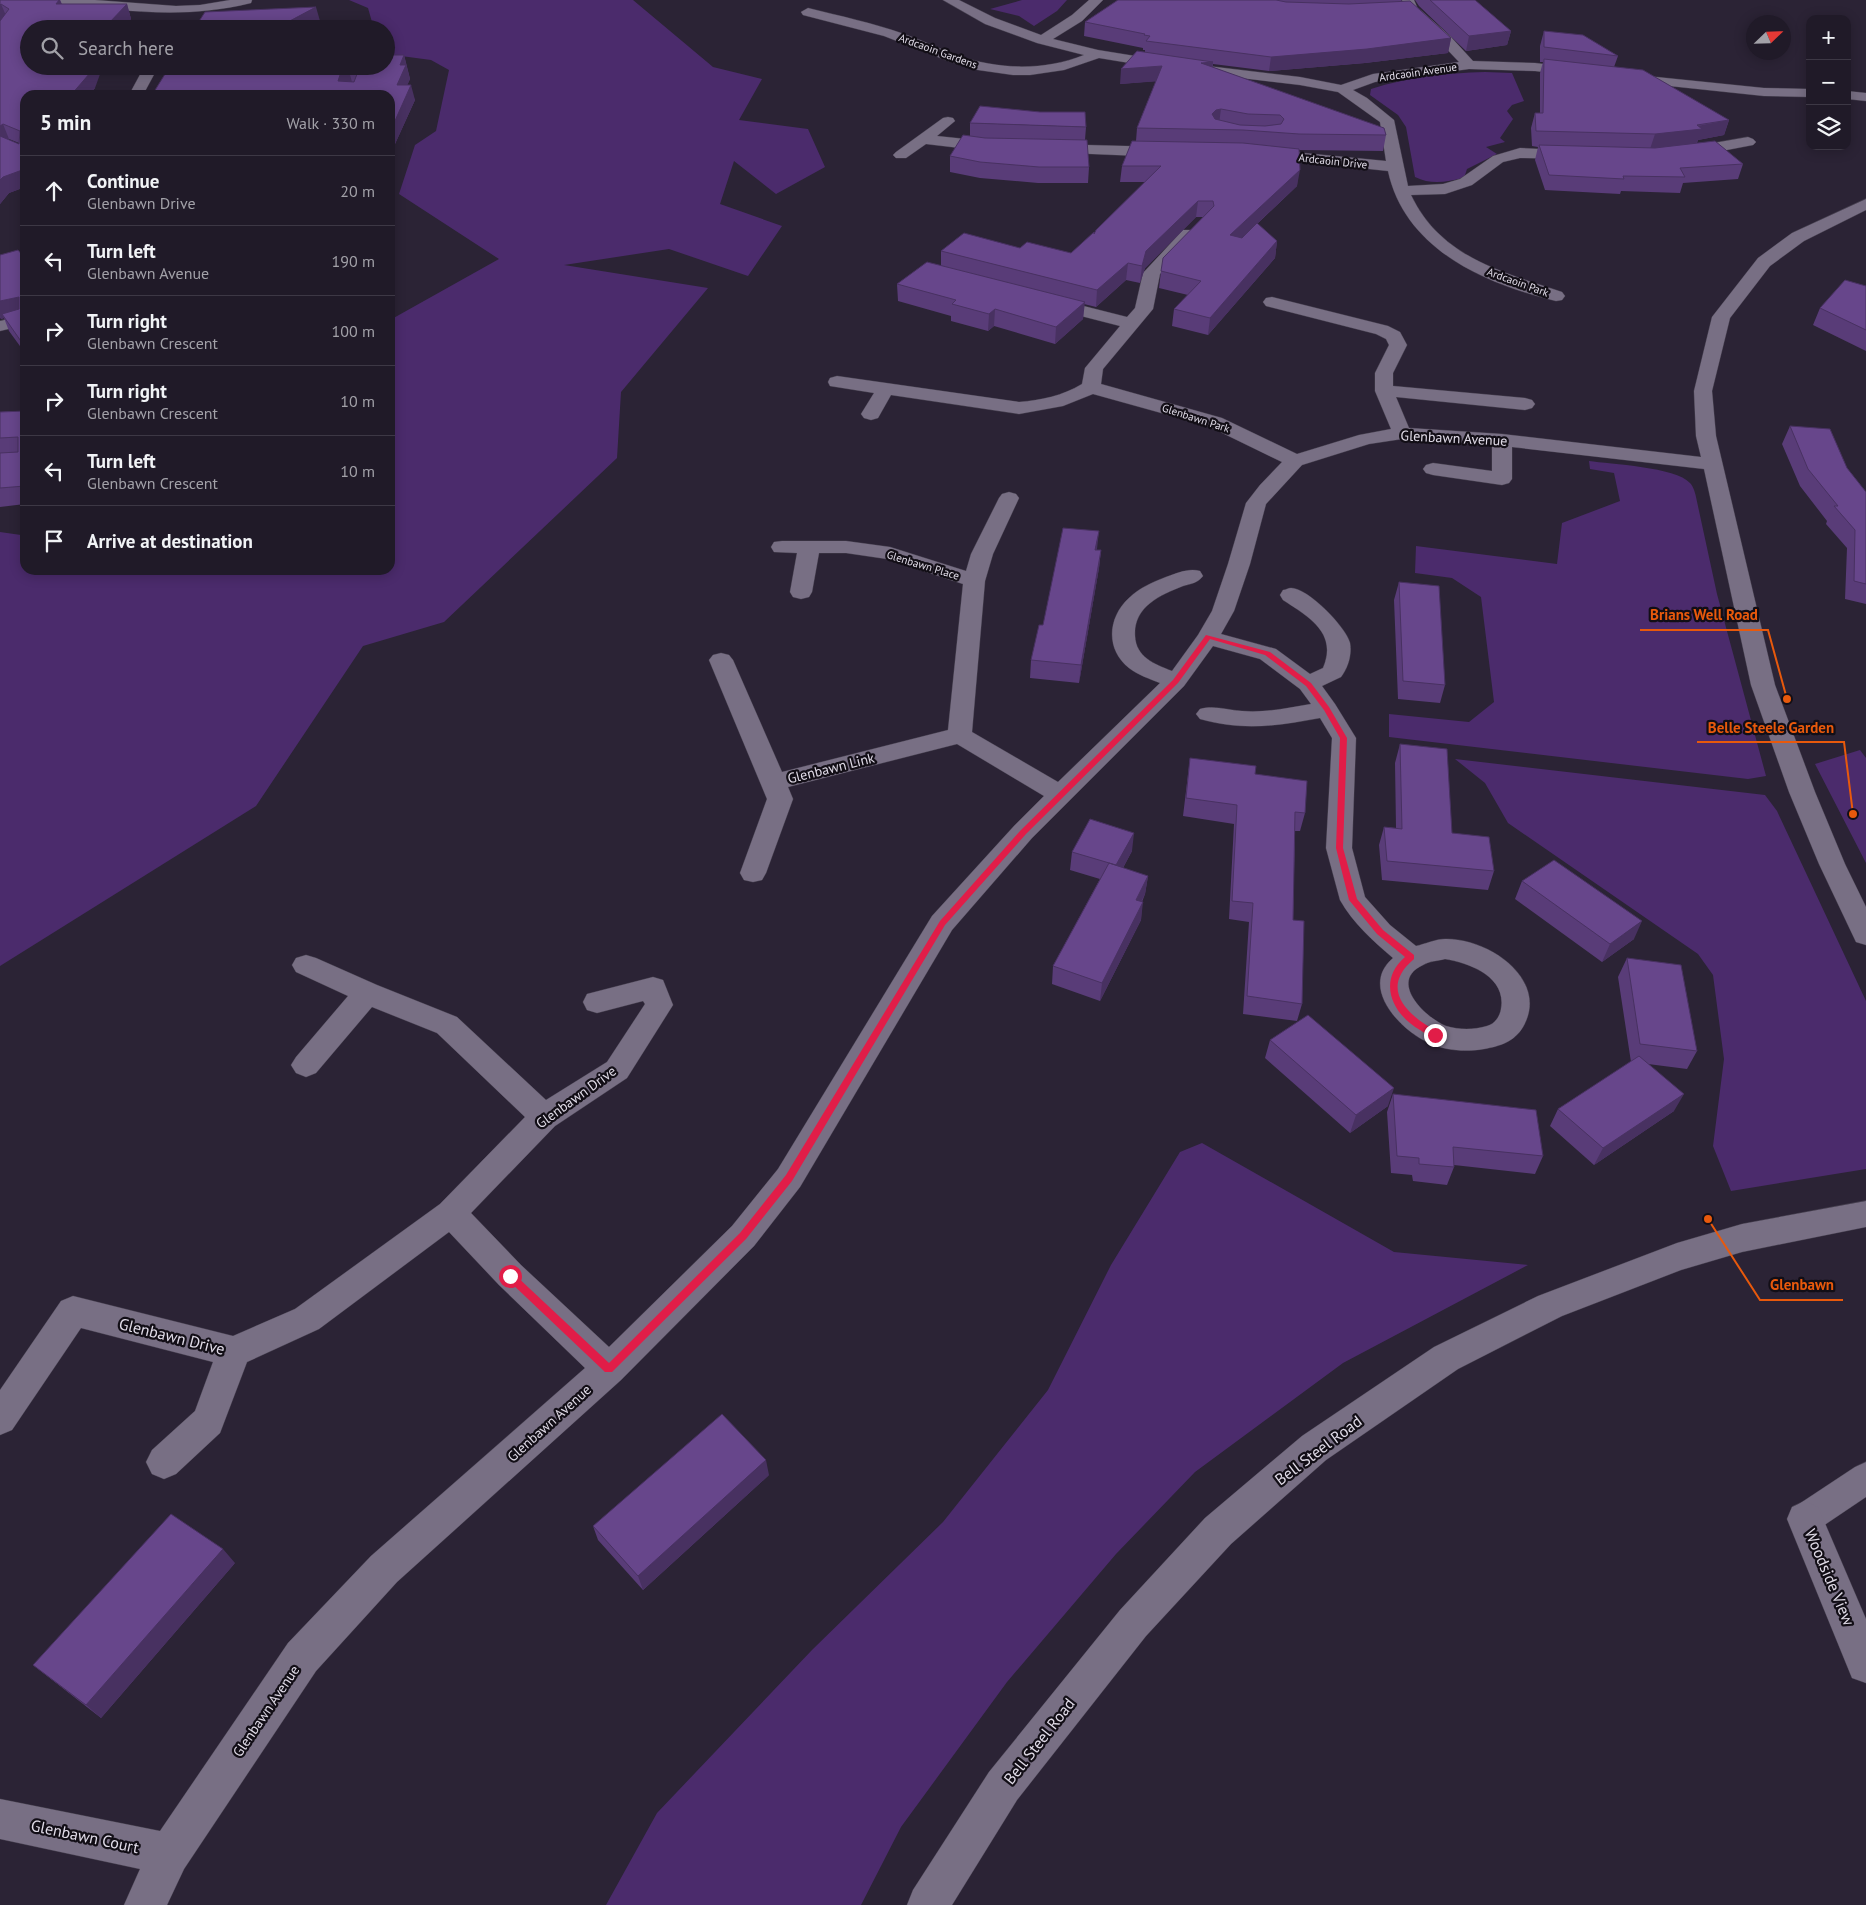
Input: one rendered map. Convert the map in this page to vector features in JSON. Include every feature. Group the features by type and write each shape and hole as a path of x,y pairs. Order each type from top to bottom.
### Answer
{"street":[{"path":"56,0 174,10 202,9 246,0"},
{"path":"949,0 990,20 1042,40 1098,54 1166,65 1300,81 1342,89"},
{"path":"1042,40 1077,18 1097,0"},
{"name":"Ardcaoin Gardens","path":"829,2 802,15 901,37 959,61 984,67 1033,72 1075,64 1098,54"},
{"path":"1393,10 1409,5 1469,64"},
{"path":"163,20 174,10"},
{"name":"Ardcaoin Avenue","path":"1342,89 1373,78 1469,64 1536,67 1592,74"},
{"path":"139,90 147,75"},
{"path":"1611,76 1715,88 1806,93"},
{"name":"Ardcaoin Park","path":"1342,89 1387,120 1395,167 1402,191 1422,224 1440,242 1467,262 1497,277 1556,296"},
{"path":"1851,95 1866,97"},
{"path":"901,155 948,121"},
{"path":"1668,154 1754,146 1731,133"},
{"path":"923,139 1004,147"},
{"path":"1033,148 1177,152"},
{"name":"Ardcaoin Drive","path":"1251,153 1395,167"},
{"path":"1402,191 1444,188 1466,182 1498,159 1520,153 1586,154"},
{"path":"1866,204 1798,237 1764,262 1721,317 1703,391 1706,436 1763,685 1802,792 1832,864 1866,935"},
{"path":"837,382 1018,408 1048,406 1080,395 1092,387 1094,368 1119,336 1144,309 1152,273 1200,227"},
{"path":"1027,296 1132,324"},
{"path":"1325,315 1338,300"},
{"path":"1272,302 1382,330 1394,336 1398,345 1384,373 1384,391 1402,433"},
{"path":"0,326 20,321"},
{"name":"Glenbawn Park","path":"1092,387 1215,422 1295,461"},
{"path":"871,414 885,390"},
{"path":"1384,391 1419,392 1525,404"},
{"name":"Glenbawn Avenue","path":"145,1905 169,1854 302,1658 384,1569 609,1369 743,1236 789,1178 942,923 1023,832 1176,681 1208,637 1233,583 1256,503 1295,461 1366,439 1402,433 1502,440 1712,464"},
{"path":"1433,469 1502,479 1502,440"},
{"path":"1009,498 982,554 974,581 960,735 1061,795"},
{"name":"Glenbawn Place","path":"782,547 846,547 890,553 974,581"},
{"path":"801,592 809,547"},
{"path":"1176,681 1135,662 1124,647 1123,623 1132,606 1162,586 1192,576"},
{"path":"1291,595 1316,612 1334,633 1340,652 1333,672 1308,684"},
{"path":"1208,637 1268,654 1308,684 1327,709 1344,738 1339,848 1353,900 1380,932 1411,957"},
{"name":"Glenbawn Link","path":"721,660 774,782 960,735"},
{"path":"1208,714 1241,719 1272,719 1327,709"},
{"path":"753,873 780,798 774,782"},
{"path":"306,966 447,1026 544,1117"},
{"name":"Glenbawn Drive","path":"0,1419 73,1311 234,1352 307,1320 450,1213 544,1117 617,1070 659,1005 653,988 597,1002"},
{"path":"306,1064 367,993"},
{"path":"450,1213 510,1276 609,1369"},
{"name":"Bell Steel Road","path":"928,1905 1003,1786 1133,1623 1218,1531 1314,1448 1446,1358 1550,1306 1686,1254 1742,1238 1866,1214"},
{"path":"164,1462 208,1422 234,1352"},
{"path":"1805,1518 1866,1478"},
{"name":"Woodside View","path":"1805,1518 1866,1664"},
{"name":"Glenbawn Court","path":"0,1819 169,1854"}],"shaded area":[{"path":"349,0 633,0 713,67 762,79 739,120 808,129 825,167 776,194 734,161 720,204 782,226 748,276 669,249 564,265 708,288 621,392 617,458 444,622 363,646 256,806 0,966 0,532 20,535 20,575 395,575 395,317 499,259 399,194 415,145 436,131 449,70 431,60 395,55 395,20 371,20 368,8"},
{"path":"1022,0 1067,0 1057,11 1034,26 1019,16 990,9"},
{"path":"1485,72 1512,73 1524,101 1512,105 1507,111 1513,119 1500,138 1505,142 1486,147 1497,154 1467,169 1464,178 1445,182 1433,182 1415,177 1406,127 1398,115 1370,95 1371,89 1427,76"},
{"path":"1589,461 1671,473 1683,478 1692,486 1696,495 1717,594 1766,776 1748,779 1389,737 1389,714 1469,722 1494,702 1481,597 1452,578 1415,573 1416,546 1557,564 1562,523 1620,501 1614,473 1590,469"},
{"path":"1860,750 1866,758 1866,863 1815,764"},
{"path":"1455,759 1765,795 1777,811 1866,1001 1866,1169 1731,1191 1713,1146 1724,1059 1713,975 1698,954 1508,823 1485,783"},
{"path":"1202,1143 1394,1252 1528,1265 1343,1363 1195,1472 1116,1554 1007,1682 901,1827 861,1905 606,1905 657,1813 812,1650 943,1522 1048,1390 1111,1265 1180,1152"}],"building":[{"path":"0,0 59,0 56,4 127,4 112,20 20,20 20,75 88,75 75,90 20,90 20,131 3,124 0,126 0,21 9,9 0,5"},
{"path":"1118,0 1276,0 1349,4 1410,1 1451,38 1367,49 1271,57 1146,41 1150,36 1085,22"},
{"path":"1430,0 1475,0 1511,31 1469,36"},
{"path":"316,7 292,20 200,20 205,12"},
{"path":"1544,31 1583,35 1618,56 1544,47"},
{"path":"1137,51 1213,62 1201,63 1384,128 1386,135 1137,128 1162,66 1121,69","holes":["1221,109 1248,114 1280,115 1284,119 1281,124 1265,126 1240,125 1215,119 1212,114 1216,110"]},
{"path":"395,55 404,55 400,65 406,65 397,85 411,85 395,121 395,90 155,90 164,75 340,75 338,81 354,82 357,75 395,75"},
{"path":"1544,59 1643,70 1729,120 1697,125 1702,129 1655,134 1536,131 1535,113 1543,113"},
{"path":"980,106 1040,112 1085,112 1086,127 970,123"},
{"path":"20,131 20,171 0,180 0,136 19,144"},
{"path":"963,135 985,138 1087,140 1089,167 1039,167 980,162 950,156"},
{"path":"1132,141 1243,143 1299,149 1300,170 1230,235 1242,238 1257,223 1277,241 1210,318 1174,309 1201,281 1161,271 1163,258 1214,206 1213,201 1198,201 1146,251 1142,266 1128,263 1097,290 941,251 964,233 1020,248 1027,242 1071,253 1094,232 1094,234 1161,166 1122,166"},
{"path":"1715,141 1743,164 1680,168 1685,177 1623,176 1624,179 1549,175 1539,145 1655,148"},
{"path":"18,250 20,252 20,340 2,314 19,309 19,297 0,301 0,255"},
{"path":"927,262 1085,302 1056,327 995,309 989,314 952,304 956,300 897,284"},
{"path":"1845,280 1866,286 1866,330 1820,308"},
{"path":"20,411 20,486 0,488 0,453 18,452 18,437 0,438 0,412"},
{"path":"1790,426 1830,429 1847,468 1866,492 1866,584 1854,581 1855,530 1834,506 1838,506 1808,469"},
{"path":"1063,528 1099,531 1095,550 1101,550 1081,665 1031,660 1039,625 1043,625"},
{"path":"1399,582 1439,586 1445,685 1403,681"},
{"path":"1400,744 1447,749 1452,833 1489,837 1494,871 1387,861 1384,827 1402,829"},
{"path":"1190,758 1256,766 1255,774 1307,781 1305,813 1295,812 1293,920 1304,921 1302,1004 1247,996 1253,903 1232,901 1237,805 1186,798"},
{"path":"1090,819 1134,833 1116,865 1072,852"},
{"path":"1554,860 1642,921 1610,944 1522,881"},
{"path":"1109,863 1148,876 1136,900 1143,902 1102,983 1053,966"},
{"path":"1627,958 1681,965 1697,1051 1640,1044"},
{"path":"1308,1015 1394,1088 1356,1115 1270,1040"},
{"path":"1639,1056 1684,1094 1603,1148 1558,1109"},
{"path":"1393,1094 1536,1110 1543,1156 1453,1147 1454,1167 1419,1164 1419,1158 1397,1156"},
{"path":"722,1414 766,1460 638,1576 593,1526"},
{"path":"171,1514 223,1549 86,1705 33,1665"}],"place":[{"name":"Brians Well Road","path":"1787,699"},
{"name":"Belle Steele Garden","path":"1853,814"},
{"name":"Glenbawn","path":"1708,1219"}],"route":[{"path":"510,1276 609,1369 743,1236 789,1178 942,923 1023,832 1176,681 1208,637 1268,654 1308,684 1327,709 1344,738 1339,848 1353,900 1380,932 1411,957 1399,967 1393,980 1395,996 1403,1011 1417,1024 1435,1035"}]}
